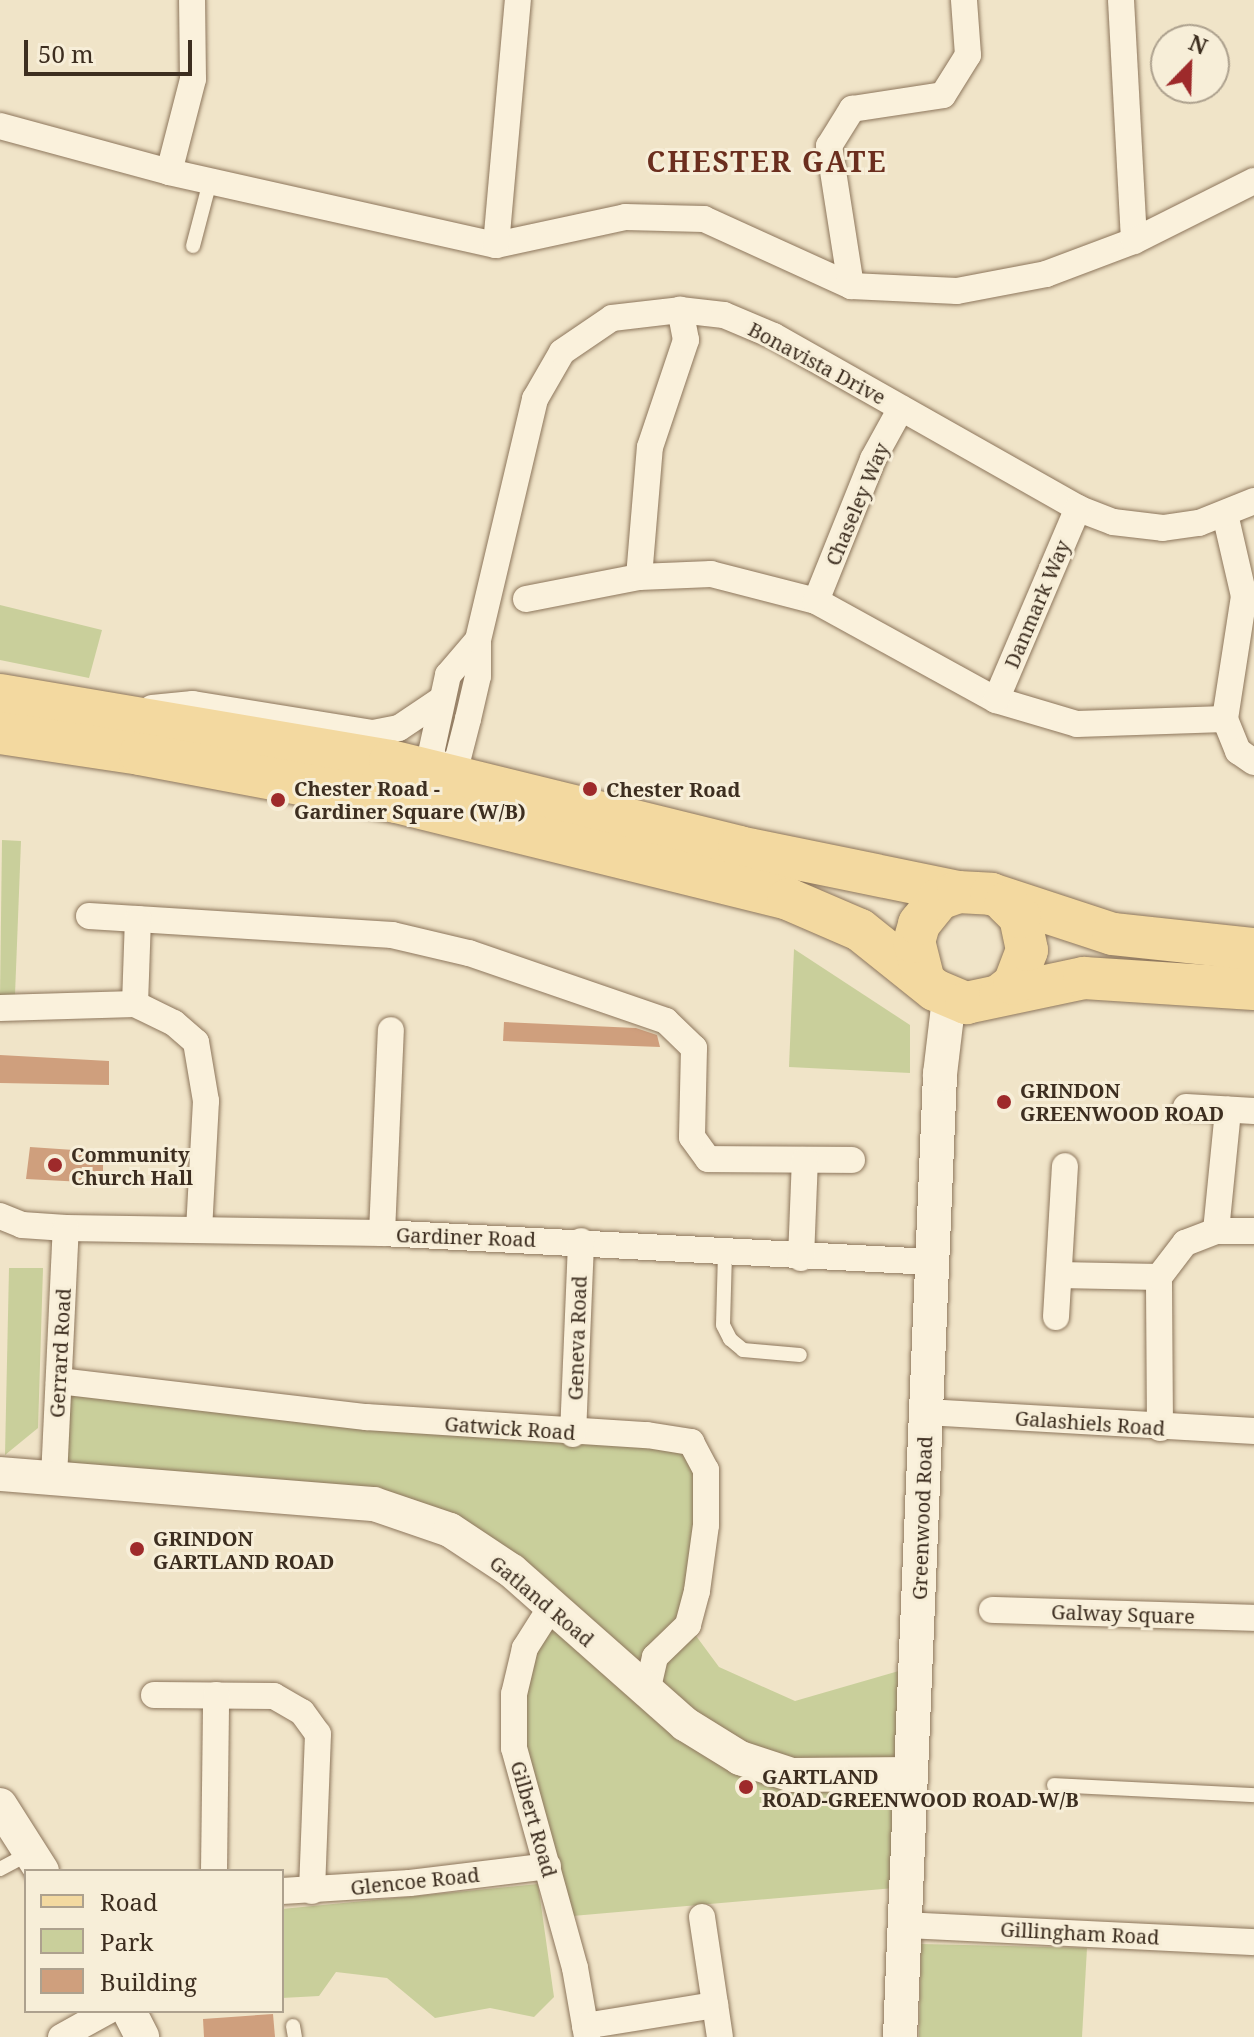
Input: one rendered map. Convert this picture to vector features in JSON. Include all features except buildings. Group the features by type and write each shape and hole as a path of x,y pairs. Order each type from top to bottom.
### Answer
{"main road":[{"path":"0,695 112,711 439,792 827,912 936,988 966,1003 1084,978 1254,989"},
{"path":"0,733 439,792 739,847 958,892 991,894 1020,917 1027,950 1023,968 1000,995"},
{"path":"936,988 914,942 919,924 939,899 958,892"},
{"path":"1006,903 1113,934 1254,949"}],"street":[{"path":"169,172 193,79 192,0"},
{"path":"496,245 518,0"},
{"path":"851,286 829,146 852,109 943,95 968,55 964,0"},
{"path":"1121,0 1134,241"},
{"path":"0,126 169,172 496,245 625,217 704,219 851,286 957,291 1046,274 1134,241 1254,181"},
{"path":"639,577 650,447 686,340 680,310"},
{"name":"Bonavista Drive","path":"439,792 458,758 478,676 478,640 535,399 562,352 612,318 680,310 724,315 774,336 1078,508 1113,522 1163,528 1225,514 1254,501"},
{"name":"Chaseley Way","path":"816,601 873,459 901,408"},
{"name":"Danmark Way","path":"996,700 1078,508"},
{"path":"1225,514 1244,596 1225,719 1238,751 1254,762"},
{"path":"526,599 639,577 711,574 816,601 996,700 1077,724 1225,719"},
{"name":"Bonavista Drive","path":"439,792 431,753 448,675 478,640"},
{"path":"112,711 193,704 373,733 399,728 442,699"},
{"path":"89,916 392,935 469,953 666,1021 694,1048 692,1137 708,1159 852,1160"},
{"path":"135,1004 138,919"},
{"name":"Greenwood Road","path":"900,2037 940,1074 936,988"},
{"path":"0,1008 135,1004 174,1023 196,1042 206,1101 199,1229"},
{"path":"382,1233 391,1030"},
{"path":"1186,1107 1241,1110 1216,1231"},
{"path":"801,1258 805,1160"},
{"path":"1056,1317 1065,1166"},
{"name":"Gardiner Road","path":"0,1216 22,1225 66,1228 382,1233 581,1241 801,1258 932,1262"},
{"name":"Gerrard Road","path":"54,1478 66,1228"},
{"path":"1160,1428 1159,1277 1185,1243 1216,1231 1254,1231"},
{"name":"Geneva Road","path":"573,1434 581,1241"},
{"path":"1059,1275 1159,1277"},
{"name":"Gatwick Road","path":"59,1381 366,1417 573,1434 636,1434 691,1442 706,1470 706,1525 694,1603 688,1625 655,1657 647,1692"},
{"name":"Galashiels Road","path":"926,1412 1160,1428 1254,1431"},
{"name":"Gatland Road","path":"0,1474 374,1504 450,1530 512,1571 685,1724 740,1758 792,1775 911,1774"},
{"name":"Gilbert Road","path":"551,1607 525,1648 514,1694 514,1748 548,1866 586,2032"},
{"name":"Galway Square","path":"992,1610 1254,1618"},
{"path":"154,1695 274,1696 302,1712 318,1734 312,1891"},
{"path":"214,1869 216,1695"},
{"path":"0,1805 36,1862"},
{"name":"Glencoe Road","path":"284,1891 312,1891 548,1866"},
{"path":"702,1917 720,2037"},
{"name":"Gillingham Road","path":"905,1925 1254,1942"},
{"path":"586,2032 715,2005"},
{"path":"61,2037 104,2013"},
{"path":"130,2013 142,2037"}],"lane":[{"path":"193,246 210,181"},
{"path":"725,1253 723,1325 730,1339 743,1350 800,1355"},
{"path":"1054,1785 1254,1795"},
{"path":"0,1869 36,1862"}],"green space":[{"path":"0,605 102,630 89,678 0,660"},
{"path":"2,840 21,841 15,995 0,997"},
{"path":"794,949 910,1025 910,1073 789,1067"},
{"path":"9,1268 43,1268 38,1428 5,1455"},
{"path":"59,1381 691,1442 706,1470 688,1625 719,1667 795,1701 916,1666 906,1887 561,1917 514,1694 551,1607 450,1530 54,1478"},
{"path":"538,1884 554,1997 534,2017 490,2008 435,2018 387,1978 336,1972 319,1996 284,1998 284,1909"},
{"path":"921,1944 1087,1948 1082,2037 919,2037"}],"place":[{"name":"Chester Road","path":"590,789"},
{"name":"Chester Road - Gardiner Square (W/B)","path":"278,800"},
{"name":"GRINDON GREENWOOD ROAD","path":"1004,1102"},
{"name":"Community Church Hall","path":"55,1165"},
{"name":"GRINDON GARTLAND ROAD","path":"137,1549"},
{"name":"GARTLAND ROAD-GREENWOOD ROAD-W/B","path":"746,1787"}],"district":[{"name":"CHESTER GATE","path":"767,161"}]}
